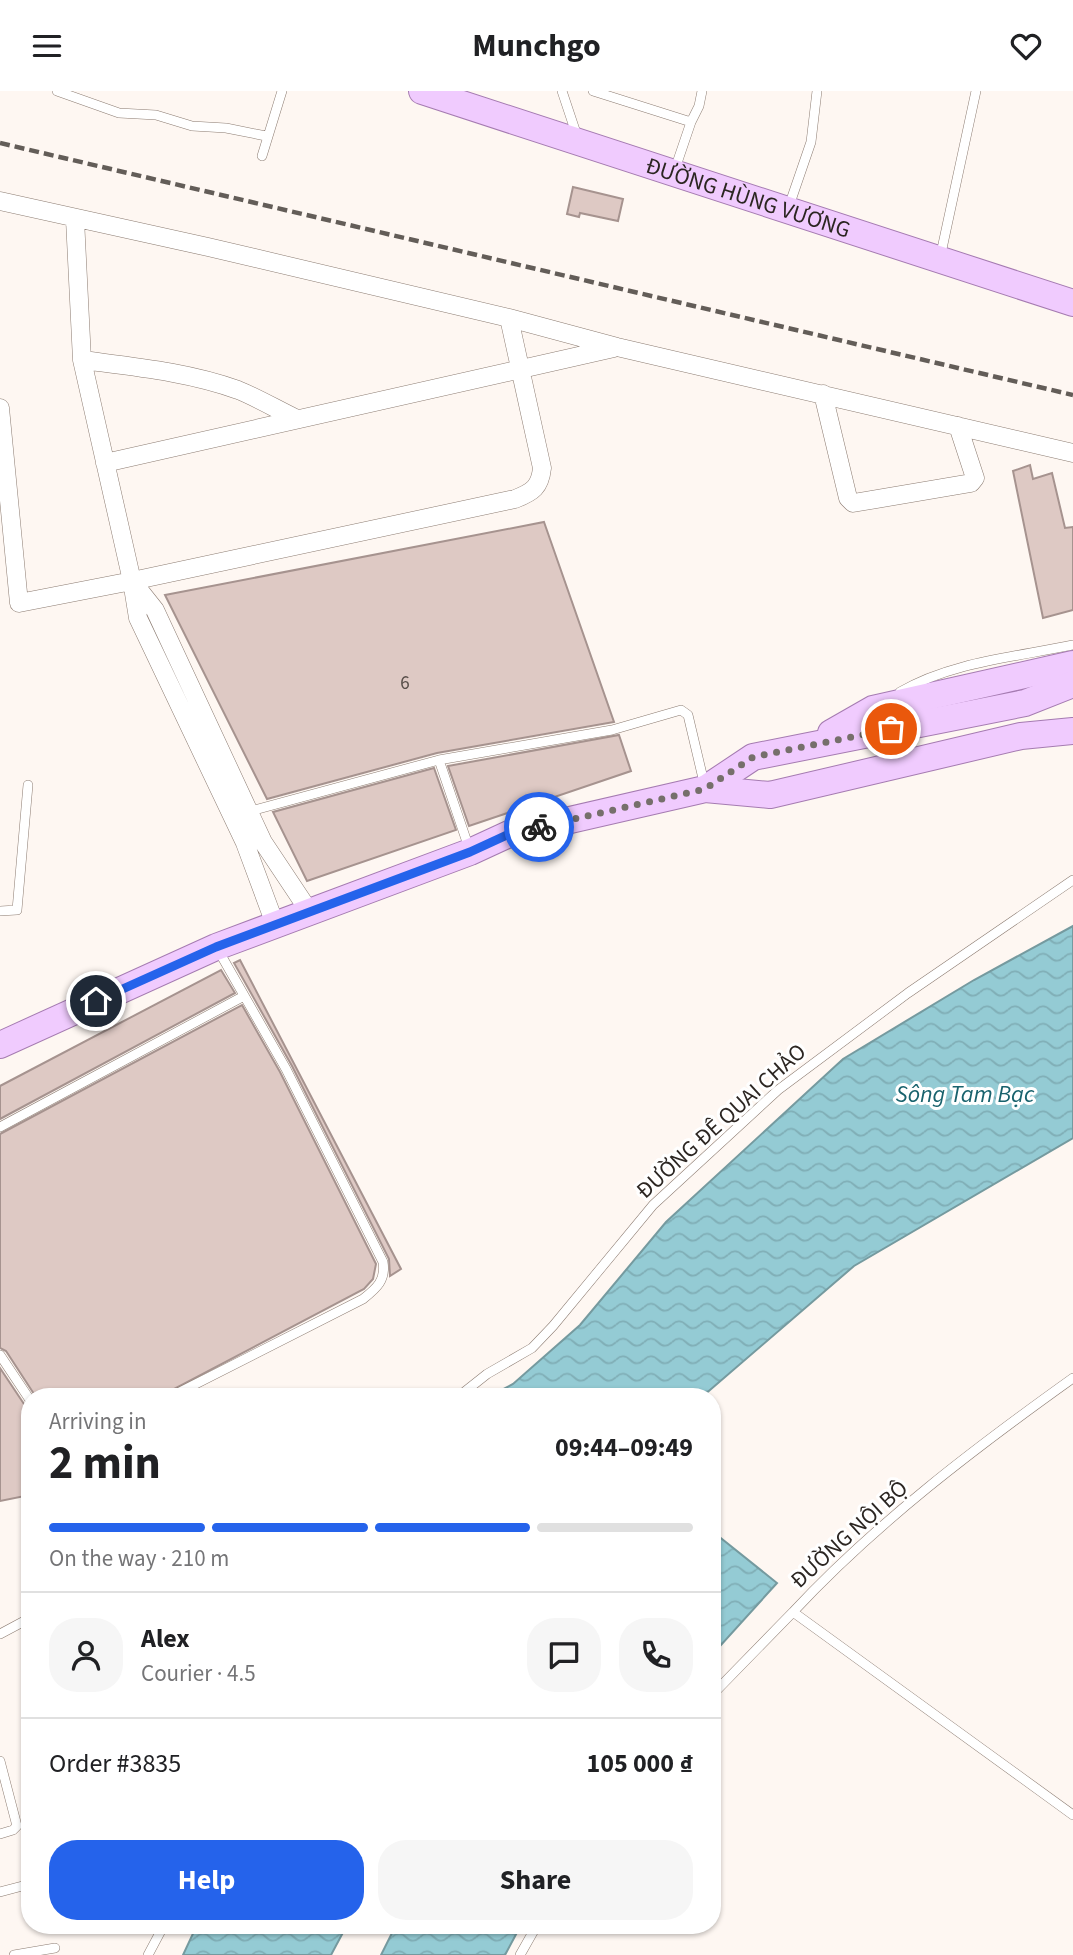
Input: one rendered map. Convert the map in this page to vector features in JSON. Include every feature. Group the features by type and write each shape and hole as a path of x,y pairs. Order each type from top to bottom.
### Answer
{"main road":[{"name":"ĐƯỜNG HÙNG VƯƠNG","path":"422,91 1073,303"},
{"path":"811,744 873,709 1073,663"},
{"path":"1025,703 1073,684"},
{"path":"705,789 753,757 1025,703 1073,699"},
{"path":"0,1045 216,947 470,852 509,834 705,789 770,795 1021,736 1073,720"},
{"path":"1021,736 1073,731"}],"street":[{"path":"0,201 208,247 617,347 1073,453"},
{"path":"75,219 82,360 132,581 155,610 241,815 245,843 275,924"},
{"path":"0,408 3,472 19,603 515,499 531,493 540,483 542,468 509,319"},
{"path":"105,463 617,347"},
{"path":"82,360 177,373 210,381 241,391 297,419"},
{"path":"823,394 848,498 853,503 971,483 975,478 974,470 958,426"},
{"path":"241,815 263,842 309,911"}],"lane":[{"path":"57,91 119,113 156,115 192,126 226,128 266,136"},
{"path":"262,156 282,91"},
{"path":"562,91 580,142"},
{"path":"593,91 691,122"},
{"path":"674,174 702,91"},
{"path":"787,211 811,142 817,91"},
{"path":"939,260 976,91"},
{"path":"873,709 918,681 951,671 1073,645"},
{"path":"241,815 439,760 612,730 681,710 688,715 705,789"},
{"path":"439,760 470,852"},
{"path":"0,911 17,910 28,785"},
{"name":"ĐƯỜNG ĐÊ QUAI CHẢO","path":"469,1388 487,1374 532,1348 553,1327 653,1205 778,1090 908,993 1073,880"},
{"path":"188,1388 363,1299 380,1284 385,1273 383,1262 292,1081 216,947"},
{"path":"0,1127 244,996"},
{"path":"0,1355 22,1388"},
{"name":"ĐƯỜNG NỘI BỘ","path":"1073,1378 985,1441 830,1573 793,1612 1073,1815"},
{"path":"721,1686 793,1612"},
{"path":"0,1634 21,1623"},
{"path":"0,1761 18,1826 0,1834"},
{"path":"0,1892 21,1886"},
{"path":"148,1955 159,1934"},
{"path":"520,1955 532,1934"},
{"path":"14,1955 55,1948"}],"water":[{"name":"Sông Tam Bạc","path":"1073,926 1073,1138 854,1266 712,1388 505,1388 580,1325 666,1222 843,1059 974,980"},
{"path":"721,1538 777,1583 721,1645"},
{"path":"193,1934 342,1934 331,1955 183,1955"},
{"path":"392,1934 516,1934 505,1955 381,1955"}],"building":[{"path":"573,187 623,199 618,221 580,213 579,217 567,214"},
{"path":"1030,465 1033,479 1052,473 1065,528 1073,527 1073,610 1043,618 1013,471"},
{"path":"544,522 614,722 437,753 267,799 165,595"},
{"path":"619,735 631,771 469,826 448,766"},
{"path":"434,768 456,830 307,881 273,812"},
{"path":"240,960 401,1269 390,1276 389,1259 292,1066 234,963"},
{"path":"221,970 235,993 0,1119 0,1086"},
{"path":"242,1005 280,1072 376,1264 373,1279 364,1289 176,1388 30,1388 6,1351 0,1348 0,1134"},
{"path":"0,1368 21,1400 21,1497 0,1501"}],"railway":[{"path":"0,143 1073,395"}],"way so far":[{"path":"539,827 705,789 753,757 891,729"}],"route":[{"path":"96,1001 216,947 470,852 509,834 539,827"}]}
